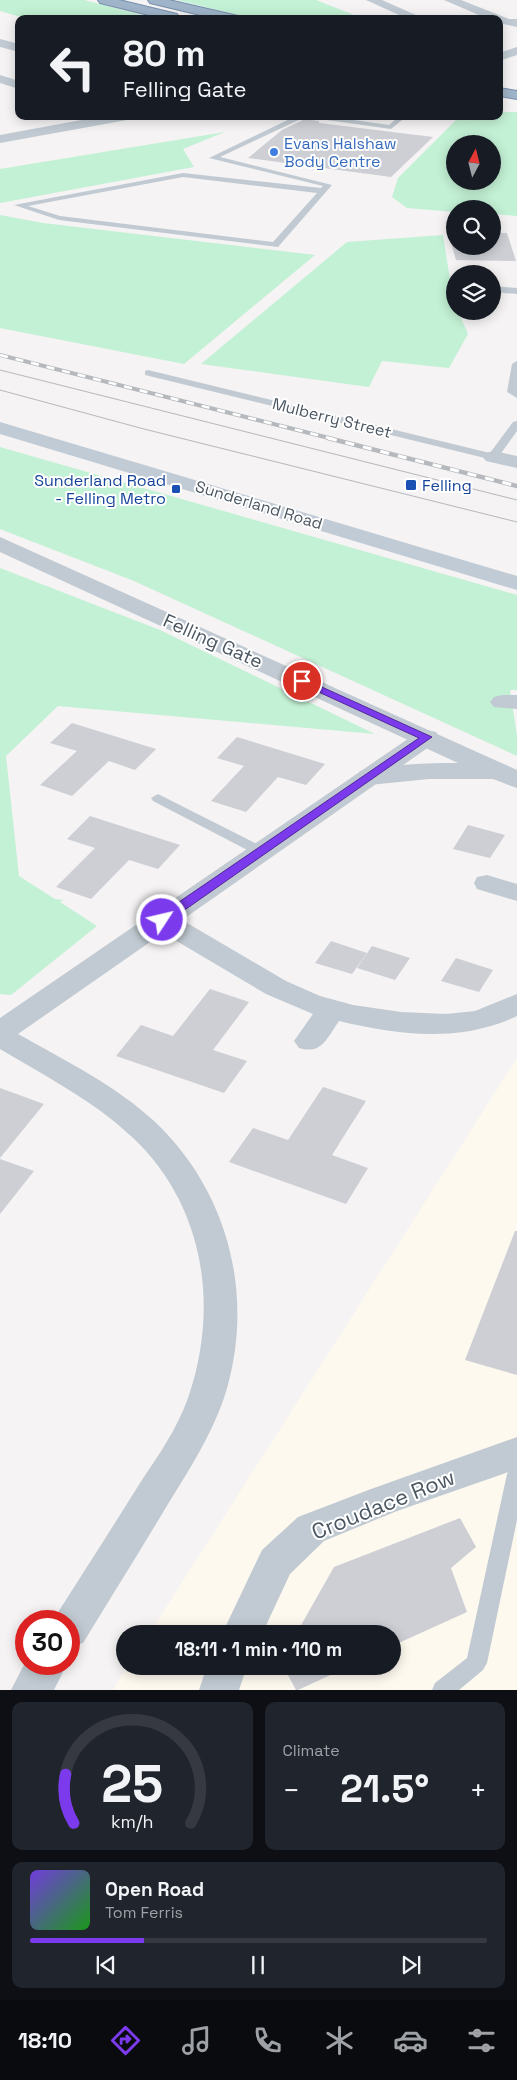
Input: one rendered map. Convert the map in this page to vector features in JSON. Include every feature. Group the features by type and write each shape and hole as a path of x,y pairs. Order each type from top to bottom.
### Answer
{"highway":[{"path":"104,0 166,15"},
{"path":"154,0 217,15"},
{"path":"503,80 517,82"},
{"path":"503,93 517,95"}],"main road":[{"name":"Sunderland Road","path":"0,428 517,583"}],"street":[{"path":"372,0 409,15"},
{"path":"456,1 490,15"},
{"path":"503,20 517,23"},
{"path":"0,43 15,47"},
{"path":"503,56 517,51"},
{"path":"1,80 15,84"},
{"path":"0,139 103,120"},
{"name":"Mulberry Street","path":"493,457 517,462"},
{"name":"Felling Gate","path":"0,544 510,776"},
{"path":"80,1612 190,1437 207,1392 218,1343 222,1291 214,1243 199,1200 175,1164 144,1129 98,1095 0,1034 260,851 427,737"},
{"path":"369,777 446,770 510,776"},
{"path":"487,883 517,893"},
{"path":"162,920 293,996 330,1010 421,1023 463,1023 500,1014 517,1004"},
{"path":"309,1041 330,1010"},
{"name":"Croudace Row","path":"246,1625 276,1562 311,1529 384,1500 517,1453"},
{"path":"31,1690 41,1675"},
{"path":"219,1690 224,1675"}],"lane":[{"path":"294,120 213,158 328,185 324,190 275,245 59,218 18,205 183,174 324,190"},
{"path":"338,120 391,127 399,120"},
{"path":"501,289 517,290"},
{"path":"517,364 512,392 517,395"},
{"name":"Mulberry Street","path":"148,373 493,457"},
{"path":"493,457 517,424"},
{"path":"158,798 260,851"},
{"path":"443,1690 476,1663 517,1474"}],"shaded area":[{"path":"517,1058 517,1690 113,1690 122,1675 401,1675 401,1625 155,1625"}],"green space":[{"path":"0,0 84,0 142,15 15,15 0,11"},
{"path":"177,0 316,0 354,15 237,15"},
{"path":"503,112 517,112 517,216 501,215 501,200 446,200 446,211 407,208 392,197 398,178 456,120 503,120"},
{"path":"225,132 183,149 194,167 0,203 0,169"},
{"path":"0,215 43,223 315,255 184,364 0,328"},
{"path":"443,235 448,265 446,265 446,320 462,320 468,334 449,368 382,361 369,387 201,364 347,242"},
{"path":"0,447 517,595 517,690 510,690 517,736 517,756 134,581 0,529"},
{"path":"0,568 160,630 375,734 58,706 6,756 19,876 55,899 64,900 60,902 97,926 11,995 0,994"}],"building":[{"path":"303,120 312,120 319,121 319,123 433,137 391,177 248,158 282,130"},
{"path":"501,233 507,233 516,261 456,260 455,255 501,255"},
{"path":"72,723 156,749 135,770 109,761 72,796 40,785 77,751 50,743"},
{"path":"237,737 325,764 306,785 278,777 246,812 211,801 244,766 217,758"},
{"path":"90,816 180,845 158,869 129,860 91,899 56,887 95,848 67,839"},
{"path":"468,825 505,835 490,858 453,849"},
{"path":"331,941 367,953 352,974 315,963"},
{"path":"372,946 410,958 395,980 357,968"},
{"path":"456,958 493,970 479,992 441,981"},
{"path":"210,989 249,1002 213,1050 247,1061 224,1093 116,1056 141,1025 173,1036"},
{"path":"323,1087 366,1101 332,1155 368,1168 346,1204 229,1162 253,1128 288,1140"},
{"path":"0,1088 44,1104 0,1158"},
{"path":"0,1159 34,1171 0,1214"},
{"path":"515,1231 517,1231 517,1375 465,1360"},
{"path":"460,1518 476,1547 451,1568 467,1612 401,1642 401,1625 301,1625 334,1567"},
{"path":"288,1675 330,1675 298,1690 296,1690"}],"tram line":[{"path":"0,370 517,500"},
{"path":"0,390 144,429 517,522"}],"railway":[{"path":"0,355 333,439"},
{"path":"328,438 517,486"}],"place":[{"name":"Evans Halshaw Body Centre","path":"274,152"},
{"name":"Felling","path":"411,485"},
{"name":"Sunderland Road - Felling Metro","path":"176,489"}],"route":[{"path":"162,920 427,737 302,681"}]}
